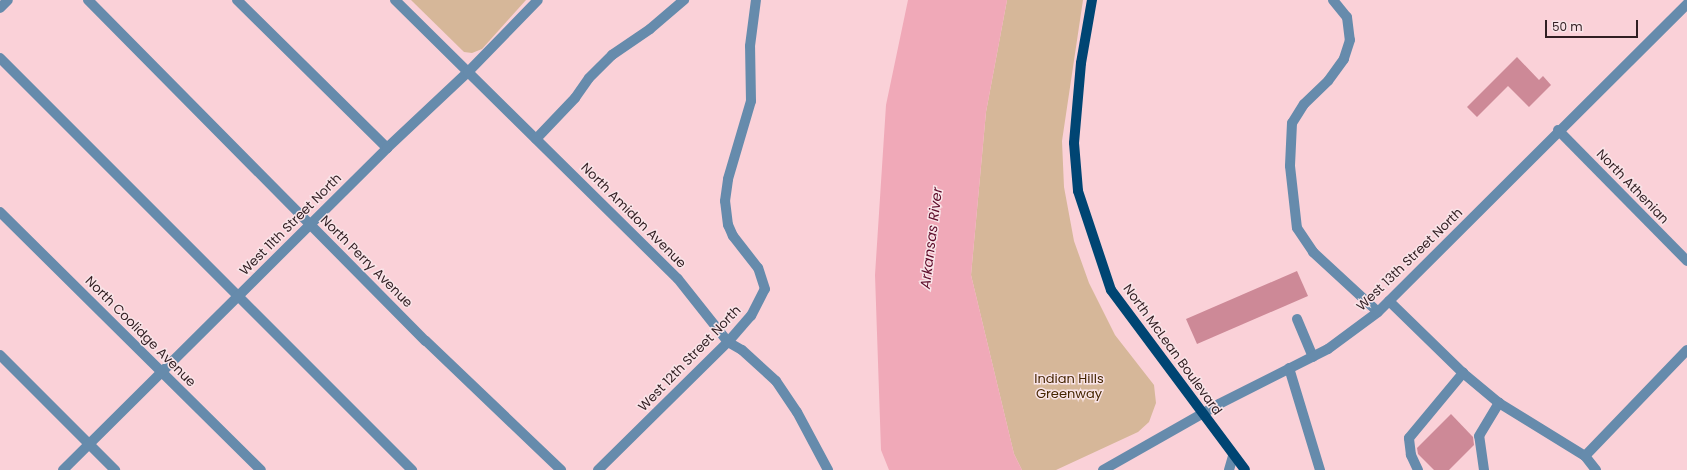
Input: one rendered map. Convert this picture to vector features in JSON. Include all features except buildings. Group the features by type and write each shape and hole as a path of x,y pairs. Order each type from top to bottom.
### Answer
{"main road":[{"name":"North McLean Boulevard","path":"1092,0 1081,63 1074,143 1078,191 1111,290 1233,456 1245,470"}],"street":[{"path":"0,8 8,0"},
{"name":"North Perry Avenue","path":"88,0 426,341 561,470"},
{"path":"237,0 387,148"},
{"name":"North Amidon Avenue","path":"395,0 678,279 728,342 742,350 776,381 797,412 828,470"},
{"name":"West 11th Street North","path":"63,470 387,148 468,72 538,0"},
{"path":"536,139 575,98 588,78 612,54 650,29 684,0"},
{"name":"West 12th Street North","path":"598,470 728,342 751,316 765,289 758,268 731,230 725,200 728,179 752,101 750,46 756,0"},
{"path":"1333,0 1347,17 1350,40 1344,59 1328,80 1304,104 1292,123 1290,166 1297,228 1313,252 1378,312"},
{"name":"West 13th Street North","path":"1103,470 1202,414 1328,349 1378,312 1558,130 1687,4"},
{"path":"0,58 412,470"},
{"name":"North Athenian","path":"1558,130 1687,261"},
{"name":"North Coolidge Avenue","path":"0,212 261,470"},
{"path":"1389,301 1464,373 1499,403 1585,456 1596,470"},
{"path":"1297,319 1313,357"},
{"path":"1585,456 1687,350"},
{"path":"0,355 115,470"},
{"path":"1289,368 1320,470"},
{"path":"1418,470 1411,455 1409,438 1464,373"},
{"path":"1484,470 1479,436 1499,403"},
{"path":"1229,470 1233,456"}],"green space":[{"path":"411,0 526,0 482,49 472,53 464,52"},
{"name":"Indian Hills Greenway","path":"1007,0 1083,0 1062,141 1064,187 1074,241 1089,283 1115,335 1154,385 1156,403 1149,422 1138,432 1056,470 1022,470 1014,454 971,275 986,112"}],"water":[{"name":"Arkansas River","path":"908,0 1007,0 986,112 971,275 1014,454 1022,470 889,470 881,450 875,275 886,105"}]}
